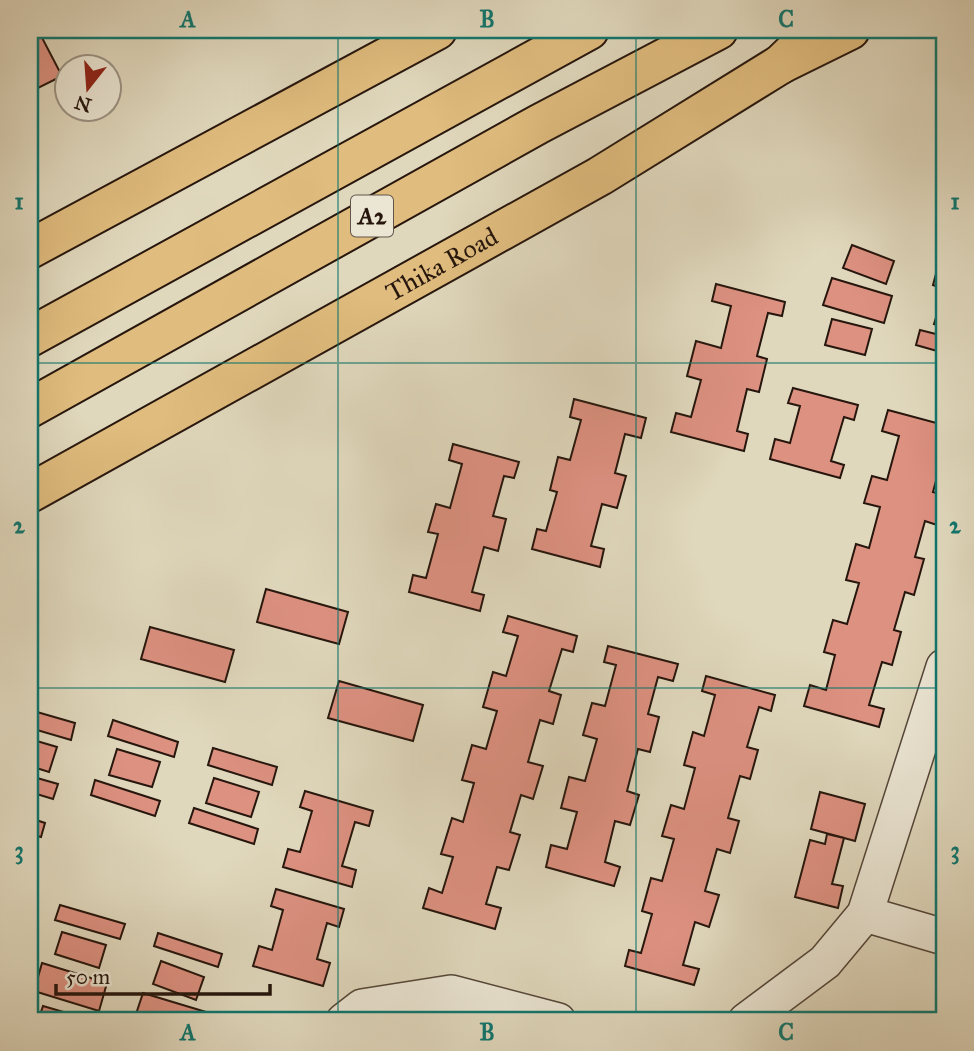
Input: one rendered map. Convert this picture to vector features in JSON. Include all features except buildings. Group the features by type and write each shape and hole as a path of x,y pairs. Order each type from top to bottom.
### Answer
{"main road":[{"path":"30,250 436,30"},
{"name":"A2","path":"30,337 589,30"},
{"name":"A2","path":"30,408 527,131 718,30"},
{"path":"781,64 816,30"},
{"name":"Thika Road","path":"30,493 600,176 781,64 850,30"}],"lane":[{"path":"747,1021 825,962 865,914 944,667"},
{"path":"865,914 944,937"},
{"path":"344,1021 362,1007 451,993 558,1021"}]}
